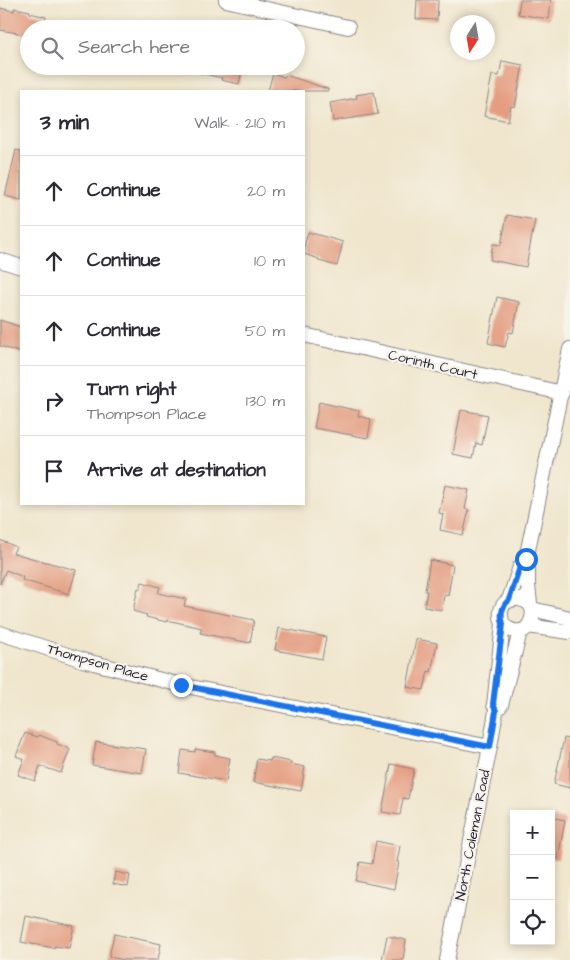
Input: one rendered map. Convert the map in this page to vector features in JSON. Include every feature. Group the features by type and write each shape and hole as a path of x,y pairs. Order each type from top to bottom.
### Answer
{"street":[{"path":"226,0 348,27"},
{"path":"0,260 20,267"},
{"name":"Corinth Court","path":"305,335 562,393"},
{"path":"570,349 526,559 520,567 509,600 502,610 501,618 507,629 513,631 524,629 570,632"},
{"path":"524,629 531,621 532,614 526,559"},
{"path":"509,600 520,599 526,601 531,606 570,618"},
{"name":"North Coleman Road","path":"496,711 493,704 503,624"},
{"name":"North Coleman Road","path":"447,960 496,711 501,705 524,629"},
{"name":"Thompson Place","path":"0,633 86,661 181,685 490,747"}],"building":[{"path":"417,0 438,0 437,20 416,19"},
{"path":"520,0 551,0 549,19 518,14"},
{"path":"0,8 14,11 14,8 30,11 30,13 46,17 45,20 20,20 20,33 0,30"},
{"path":"502,61 523,65 515,107 511,106 508,121 484,116 492,75 499,76"},
{"path":"209,75 241,75 239,84 221,80 222,78"},
{"path":"272,75 284,77 286,75 328,89 328,91 305,90 268,90"},
{"path":"374,92 378,114 333,121 330,103 357,98 356,95"},
{"path":"16,150 20,151 20,200 5,196"},
{"path":"507,215 535,220 526,267 490,260 493,244 501,245"},
{"path":"308,232 343,242 337,266 305,254"},
{"path":"497,297 519,302 513,333 509,332 505,347 488,343"},
{"path":"0,320 20,327 20,353 0,346"},
{"path":"319,402 359,411 358,416 371,419 368,438 314,428"},
{"path":"461,410 488,415 482,445 476,443 473,458 453,454"},
{"path":"445,485 469,490 465,509 469,510 463,535 440,530 443,514 439,513"},
{"path":"0,540 16,547 13,553 76,570 69,594 22,580 23,577 6,570 0,584"},
{"path":"430,560 453,565 448,596 444,595 442,610 424,607"},
{"path":"142,582 160,587 158,593 186,599 184,606 254,620 250,643 200,633 202,628 146,617 147,615 133,611 138,588 140,589"},
{"path":"279,628 326,637 322,659 275,650"},
{"path":"416,639 437,643 431,672 428,671 424,690 407,687"},
{"path":"25,733 38,737 39,735 70,749 61,773 40,766 35,781 18,775 24,759 16,756"},
{"path":"564,738 570,739 570,788 554,784"},
{"path":"96,742 146,749 142,773 92,765"},
{"path":"195,749 215,752 215,755 230,758 226,781 179,773 182,750 195,752"},
{"path":"271,758 305,767 301,791 253,782 257,759 270,761"},
{"path":"391,764 414,769 408,799 403,798 400,815 382,812"},
{"path":"555,818 565,820 558,859 555,859"},
{"path":"376,841 400,846 394,889 356,881 360,862 372,864"},
{"path":"115,872 130,875 128,887 113,884"},
{"path":"26,916 74,926 69,948 55,946 54,948 21,942"},
{"path":"114,934 161,944 158,960 124,960 109,957"},
{"path":"387,936 406,940 403,960 382,960"}],"route":[{"path":"181,685 490,747 496,711 493,704 503,624 501,618 502,610 509,600 520,567 526,559"}]}
